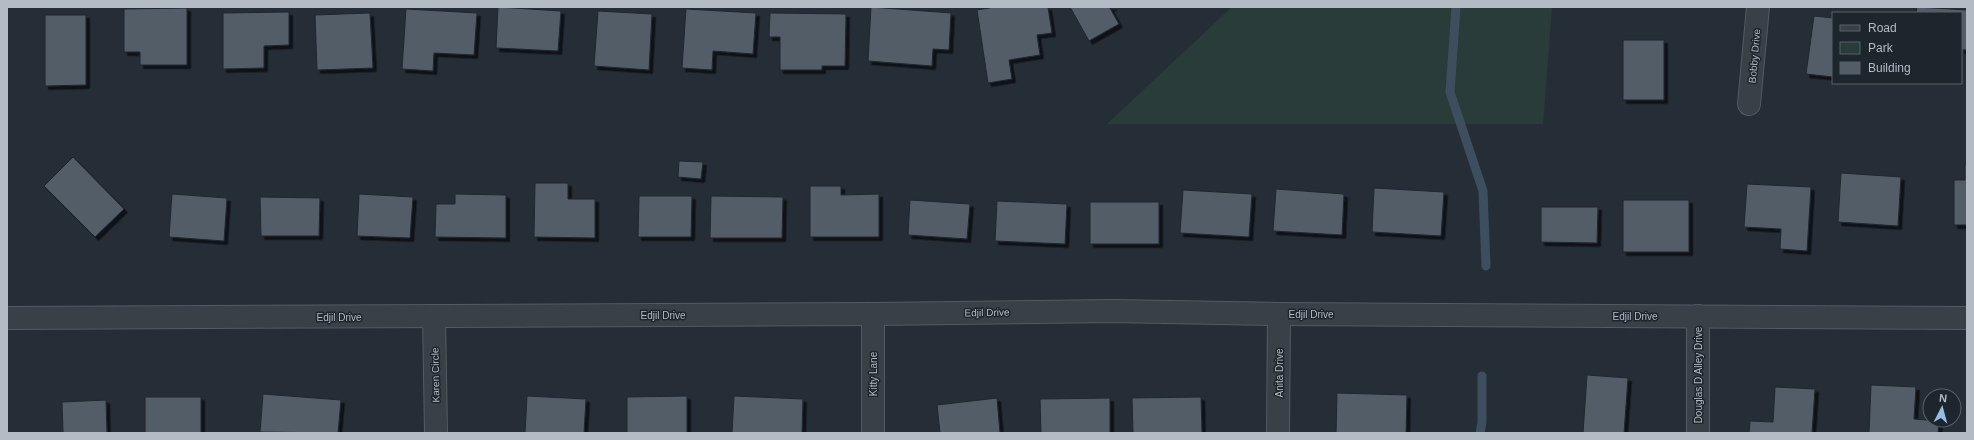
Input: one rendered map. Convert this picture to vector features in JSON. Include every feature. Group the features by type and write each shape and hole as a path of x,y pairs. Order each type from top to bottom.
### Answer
{"street":[{"name":"Bobby Drive","path":"1749,104 1758,7"},
{"name":"Edjil Drive","path":"7,318 873,314 1112,310 1279,314 1967,318"},
{"name":"Kitty Lane","path":"873,314 874,433"},
{"name":"Anita Drive","path":"1278,433 1279,314"},
{"name":"Karen Circle","path":"434,316 436,433"},
{"name":"Douglas D Alley Drive","path":"1698,316 1698,433"}],"green space":[{"path":"1232,7 1552,7 1543,124 1107,124"}],"building":[{"path":"498,7 561,11 558,51 496,48"},
{"path":"871,7 951,13 949,50 933,49 932,66 868,61"},
{"path":"995,7 1048,7 1052,33 1037,35 1040,55 1009,60 1012,79 988,83 977,10"},
{"path":"1070,7 1113,7 1110,8 1119,24 1089,41"},
{"path":"1917,7 1967,10 1967,50 1962,50 1962,12 1916,12"},
{"path":"187,8 187,65 140,65 140,52 124,52 124,9"},
{"path":"406,9 477,13 474,55 434,53 433,71 402,69"},
{"path":"686,9 756,13 753,54 713,51 712,70 682,68"},
{"path":"598,11 652,14 649,70 594,66"},
{"path":"289,12 289,45 264,46 264,68 223,69 223,13"},
{"path":"370,13 373,68 317,70 315,15"},
{"path":"770,13 846,14 845,66 822,66 822,70 780,70 780,37 769,37"},
{"path":"45,15 86,15 86,85 45,86"},
{"path":"1814,16 1832,18 1832,77 1806,74"},
{"path":"1623,40 1664,40 1664,100 1623,100"},
{"path":"73,157 124,209 95,237 44,186"},
{"path":"679,161 703,162 701,179 678,177"},
{"path":"1965,165 1967,165 1967,225 1954,225 1954,180 1965,180"},
{"path":"1841,173 1901,177 1898,226 1838,222"},
{"path":"535,183 568,183 568,199 595,199 595,238 534,237"},
{"path":"1747,184 1811,187 1807,251 1780,249 1781,229 1744,227"},
{"path":"810,186 841,186 841,195 879,194 879,237 810,237"},
{"path":"1374,188 1444,192 1441,236 1372,232"},
{"path":"1276,189 1344,194 1342,235 1273,231"},
{"path":"1183,190 1252,194 1249,237 1180,233"},
{"path":"172,194 227,198 224,241 169,237"},
{"path":"359,194 413,197 410,238 357,236"},
{"path":"455,194 506,195 506,238 435,237 436,204 455,204"},
{"path":"639,196 692,196 691,237 638,237"},
{"path":"711,196 783,197 782,238 710,238"},
{"path":"260,197 320,198 319,236 261,236"},
{"path":"910,200 970,204 967,239 908,235"},
{"path":"1623,200 1689,200 1689,252 1623,252"},
{"path":"997,201 1067,204 1065,244 995,241"},
{"path":"1090,202 1159,202 1159,244 1090,244"},
{"path":"1541,207 1598,207 1597,243 1541,242"},
{"path":"1587,375 1628,378 1624,433 1583,433"},
{"path":"1871,385 1916,387 1914,419 1922,420 1922,428 1938,428 1938,433 1869,433"},
{"path":"1775,387 1815,389 1812,433 1749,433 1750,421 1773,422"},
{"path":"1337,393 1407,395 1406,433 1336,433"},
{"path":"263,394 341,400 338,433 260,432"},
{"path":"527,396 586,399 584,433 525,433"},
{"path":"687,396 687,433 627,433 627,397"},
{"path":"734,396 803,399 802,433 732,433"},
{"path":"145,397 201,397 201,433 145,433"},
{"path":"1201,397 1202,433 1133,433 1132,398"},
{"path":"997,398 1000,433 940,433 937,405"},
{"path":"1110,398 1110,433 1041,433 1040,399"},
{"path":"106,400 107,433 63,433 62,402"}],"waterway":[{"path":"1456,7 1450,92 1483,191 1486,266"},
{"path":"1480,433 1482,422 1482,376"}]}
